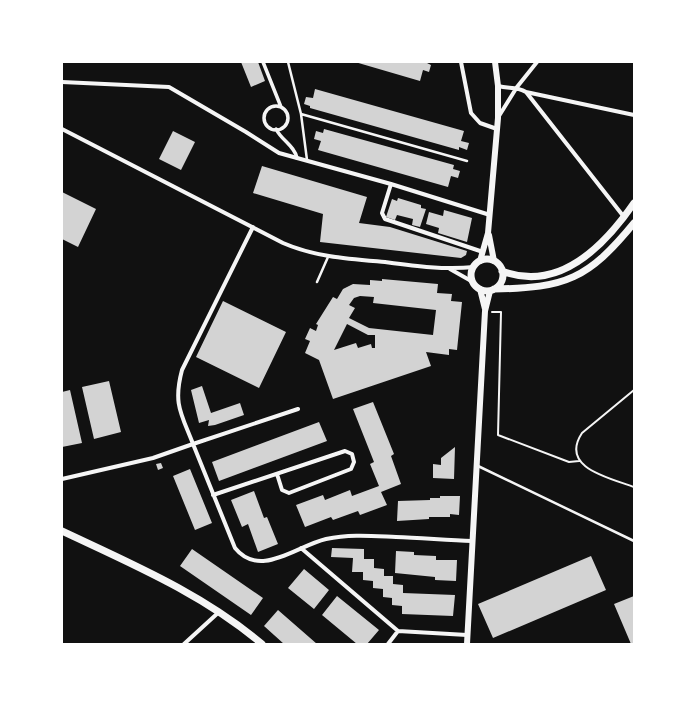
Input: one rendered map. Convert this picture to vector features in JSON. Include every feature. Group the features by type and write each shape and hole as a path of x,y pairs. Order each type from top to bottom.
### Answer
{"main road":[{"path":"634,202 624,217 596,249 562,270 551,274 530,277 513,275 502,271 494,261 485,260 480,261 474,267 471,277 473,282 480,289 492,290 547,285 581,274 606,254 634,223"},
{"path":"492,290 501,282 502,271"},
{"path":"62,531 176,585 219,612 262,644"}],"street":[{"path":"263,62 281,107 287,113 288,120 283,127 276,129 269,127 264,117 270,107 281,107"},
{"path":"461,62 471,113 480,123 497,130"},
{"path":"480,261 488,233 498,118 498,86 495,62"},
{"path":"530,70 531,62"},
{"path":"498,118 517,87 537,62"},
{"path":"62,82 169,87 279,153 391,184 490,215"},
{"path":"498,86 508,88 517,87 526,92 634,115"},
{"path":"526,92 624,217"},
{"path":"62,129 294,248 328,256 450,269 474,267"},
{"path":"276,129 278,134 295,150 297,158"},
{"path":"391,184 382,213 385,219 483,252"},
{"path":"253,227 182,370 177,389 178,405 235,548 241,556 252,562 264,562 323,540 353,535 472,541"},
{"path":"488,233 494,261"},
{"path":"450,269 473,282"},
{"path":"480,289 485,311"},
{"path":"467,644 485,311 492,290"},
{"path":"62,479 153,458 298,409"},
{"path":"213,495 345,451 352,454 354,462 351,469 289,493 282,490 277,474"},
{"path":"301,548 398,631 467,635"},
{"path":"184,644 219,612"},
{"path":"388,644 398,631"}],"lane":[{"path":"288,62 300,114 307,161"},
{"path":"300,114 467,160"},
{"path":"317,282 328,256"},
{"path":"476,465 634,541"}],"path":[{"path":"485,311 501,312 498,435 569,462 579,461"},
{"path":"634,390 582,433 576,441 579,461 586,469 634,487"}],"building":[{"path":"241,62 258,62 265,81 251,87"},
{"path":"355,62 425,62 431,65 429,72 423,70 420,81"},
{"path":"315,89 464,131 461,141 469,143 467,150 459,147 459,150 310,108 310,106 304,104 306,97 313,98"},
{"path":"324,129 454,165 453,169 460,171 458,178 451,176 448,187 318,150 321,141 314,139 316,131 323,133"},
{"path":"173,131 195,142 181,170 159,159"},
{"path":"262,166 367,197 359,223 390,227 467,251 466,255 461,258 320,242 323,214 253,193"},
{"path":"62,192 96,209 78,247 62,239"},
{"path":"398,198 421,205 421,208 426,209 420,227 412,225 413,219 397,215 395,220 386,217 392,199 397,201"},
{"path":"444,210 472,218 467,242 438,233 439,228 426,224 429,212 443,216"},
{"path":"382,279 438,284 437,293 452,294 451,301 462,302 457,350 449,349 449,355 426,352 431,366 333,399 319,360 305,353 310,341 305,339 310,328 316,331 318,325 316,324 333,297 337,299 343,289 353,284 370,285 370,280 382,281","holes":["360,296 374,297 373,303 436,310 433,335 369,328 349,318 355,308 349,305 354,298","347,324 368,335 375,335 375,348 372,348 371,344 358,348 356,343 334,350"]},
{"path":"223,301 286,332 259,388 196,357"},
{"path":"109,381 121,432 94,439 82,387"},
{"path":"202,386 211,413 240,403 244,415 215,425 208,426 209,420 199,423 191,390"},
{"path":"70,390 82,443 62,447 62,392"},
{"path":"373,402 394,454 391,456 401,484 381,492 387,505 360,515 358,511 333,520 331,517 305,527 296,505 323,495 325,500 350,490 352,496 379,486 370,464 374,462 353,409"},
{"path":"319,422 327,441 219,481 212,462"},
{"path":"455,447 454,479 433,478 433,464 441,465 441,458"},
{"path":"161,463 163,468 158,470 156,464"},
{"path":"190,469 212,523 195,530 173,476"},
{"path":"254,491 264,518 267,517 278,544 258,552 248,524 242,527 231,500"},
{"path":"440,496 460,496 459,515 450,514 450,517 429,517 429,519 397,521 398,501 430,500 430,498 440,498"},
{"path":"332,548 364,549 364,559 374,559 374,568 384,569 384,576 393,576 393,584 403,585 403,593 455,595 453,616 402,614 402,606 392,605 392,598 383,597 383,589 373,588 373,581 363,580 363,572 352,572 353,558 331,557"},
{"path":"192,549 263,598 251,615 180,566"},
{"path":"396,551 414,552 414,555 436,556 436,560 457,560 456,581 435,580 435,577 395,573"},
{"path":"591,556 606,590 493,638 478,604"},
{"path":"304,569 329,590 314,609 288,588"},
{"path":"337,596 379,630 367,644 357,644 322,615"},
{"path":"634,596 634,644 631,644 614,604"},
{"path":"278,610 317,644 284,644 264,626"}]}
